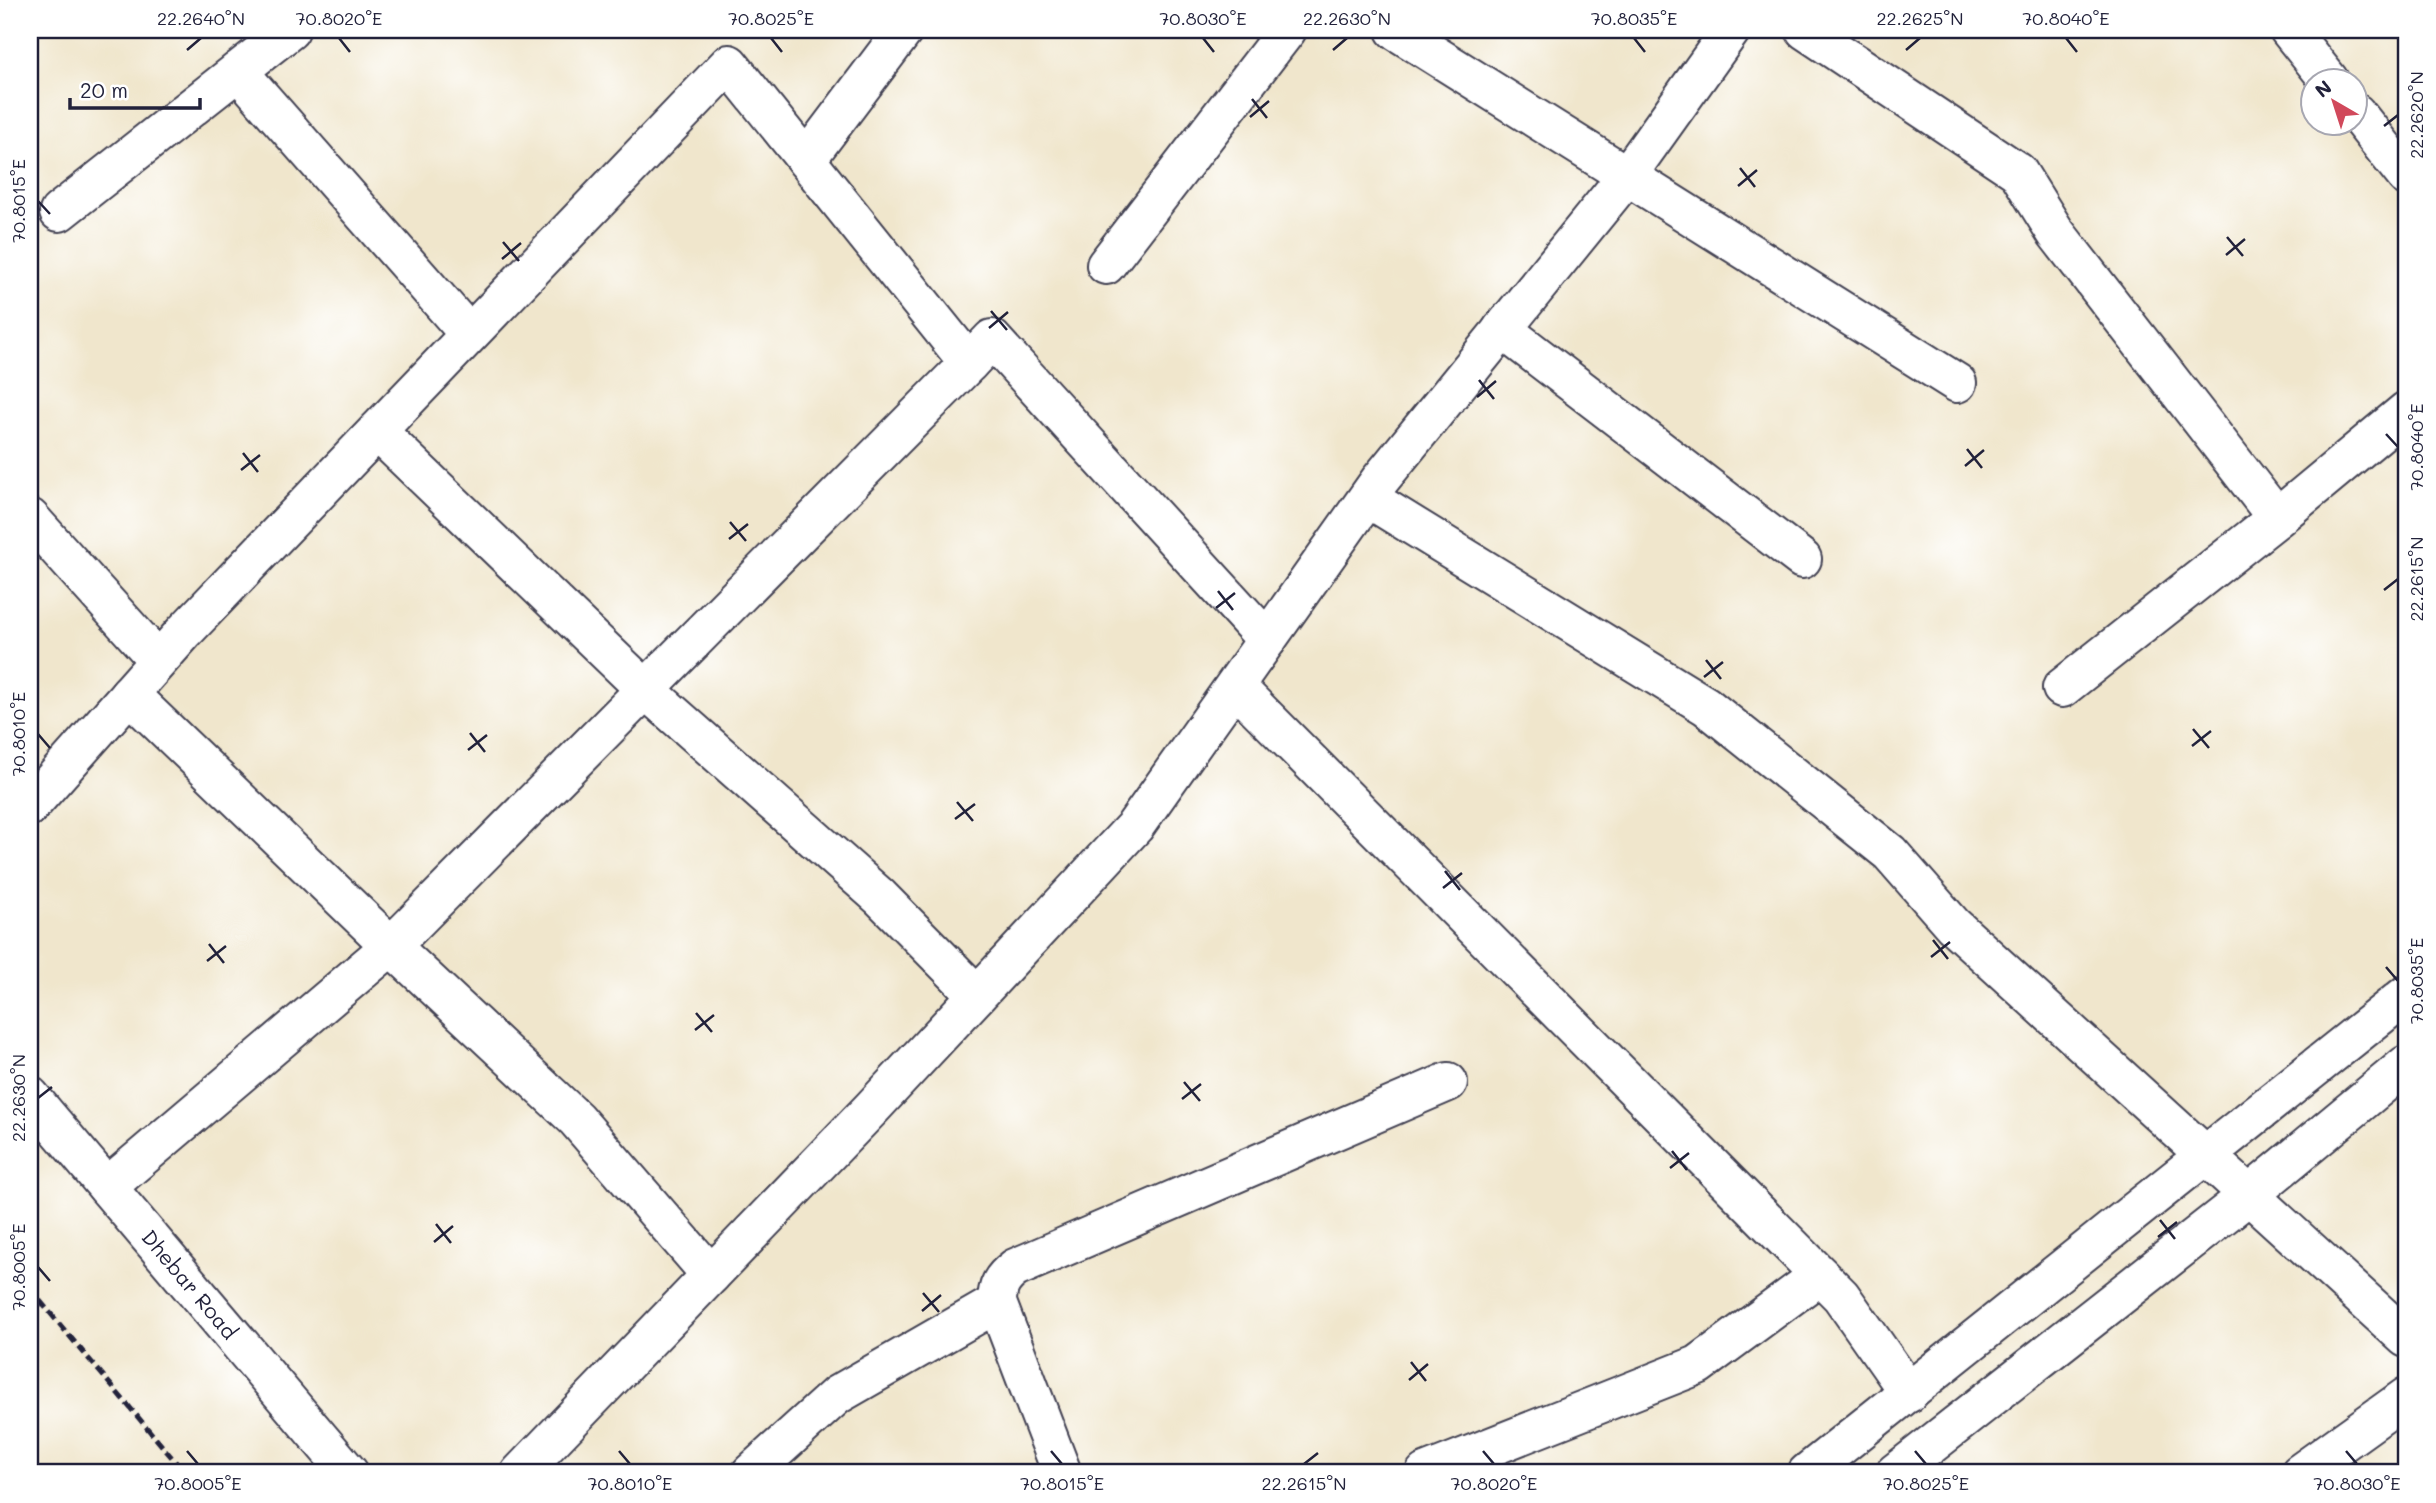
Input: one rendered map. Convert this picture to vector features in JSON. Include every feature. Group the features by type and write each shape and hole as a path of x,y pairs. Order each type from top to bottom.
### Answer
{"street":[{"path":"59,212 290,30"},
{"path":"806,160 904,30"},
{"path":"1106,265 1287,30"},
{"path":"1395,30 1957,383"},
{"path":"520,1473 1135,826 1368,498 1626,177 1731,30"},
{"path":"1805,30 2018,172 2056,233 2277,518"},
{"path":"2289,30 2318,66"},
{"path":"30,806 158,660 729,64 969,363"},
{"path":"237,71 469,334"},
{"path":"2370,131 2406,176"},
{"path":"1502,329 1802,559"},
{"path":"107,1187 391,946 992,339 1267,640"},
{"path":"2062,688 2277,518 2406,411"},
{"path":"377,430 645,689 880,897 977,995"},
{"path":"1368,498 1706,706 1891,853 1953,925 2406,1338"},
{"path":"30,518 158,660"},
{"path":"1235,686 1841,1296 1909,1393"},
{"path":"129,694 576,1119 711,1275"},
{"path":"1807,1473 2406,995"},
{"path":"1895,1473 2249,1195 2406,1065"},
{"path":"1062,1473 997,1303 999,1283 1015,1268 1448,1082"},
{"name":"Dhebar Road","path":"30,1096 349,1473"},
{"path":"1426,1473 1698,1365 1820,1275"},
{"path":"751,1473 837,1395 997,1303"},
{"path":"2300,1473 2406,1397"}],"railway":[{"path":"30,1289 185,1473"}]}
